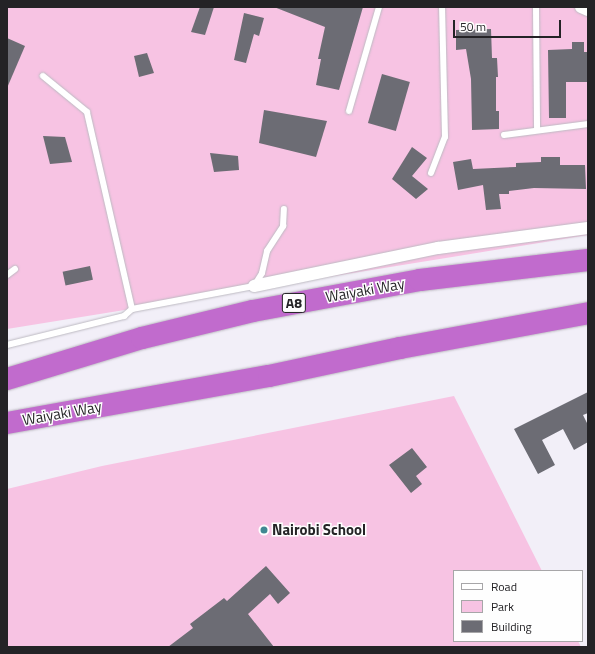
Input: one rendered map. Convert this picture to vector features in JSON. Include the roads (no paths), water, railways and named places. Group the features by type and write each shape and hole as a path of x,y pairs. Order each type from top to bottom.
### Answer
{"highway":[{"name":"Waiyaki Way","path":"7,379 142,338 253,311 420,280 588,260"},
{"name":"Waiyaki Way","path":"7,423 268,376 400,348 588,313"}],"street":[{"path":"581,7 588,10"},
{"path":"254,286 438,248 588,228"}],"lane":[{"path":"349,111 379,7"},
{"path":"431,173 445,137 442,7"},
{"path":"536,7 537,130"},
{"path":"43,76 86,112 132,309"},
{"path":"504,135 588,124"},
{"path":"7,345 124,316 132,309 254,286 262,274 267,252 283,226 284,209"},
{"path":"7,275 15,269"}],"place":[{"name":"Nairobi School","path":"264,530"}]}
